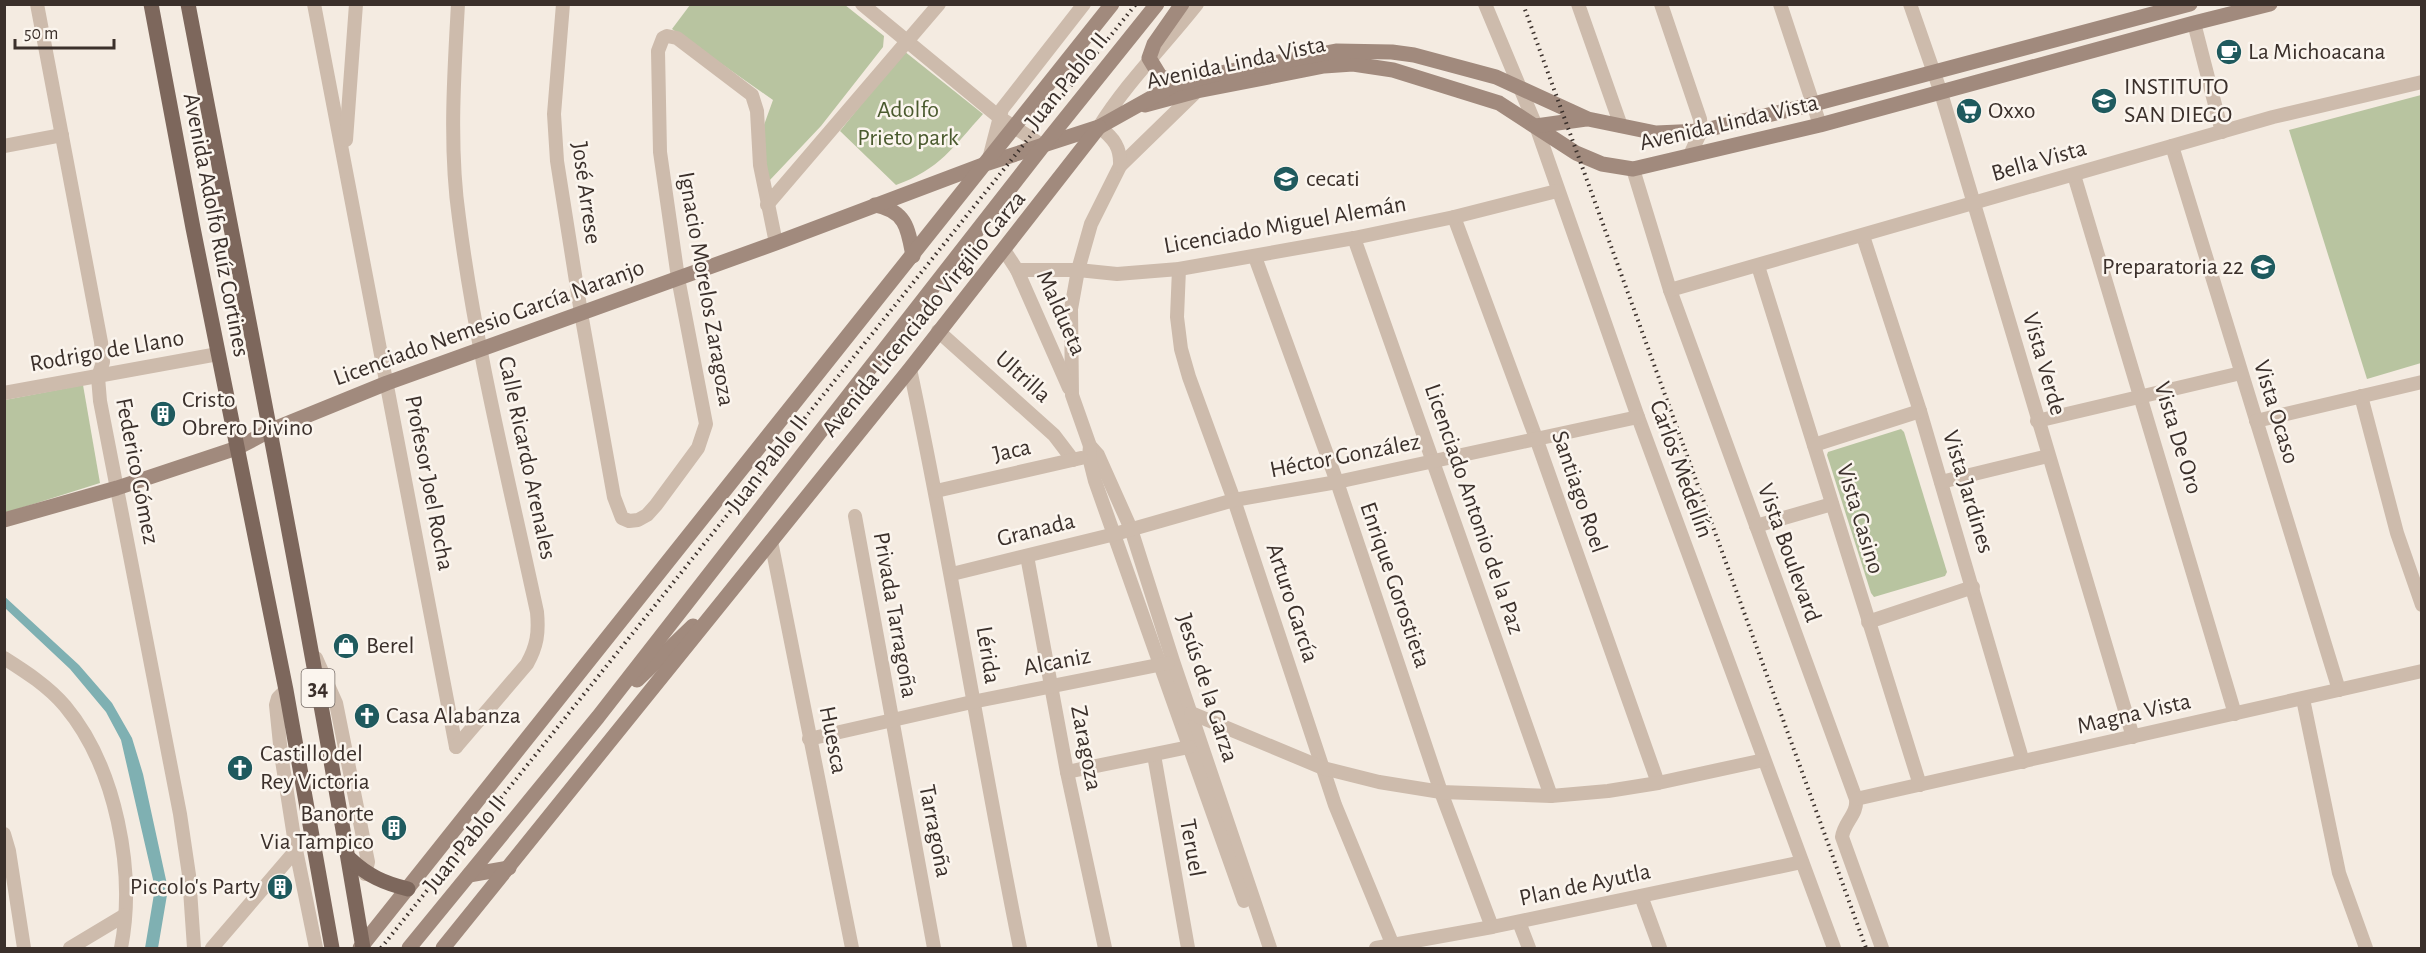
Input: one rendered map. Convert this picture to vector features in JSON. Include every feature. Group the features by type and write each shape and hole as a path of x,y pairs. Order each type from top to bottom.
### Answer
{"main road":[{"name":"Avenida Adolfo Ruíz Cortines","path":"151,4 218,354 286,690 332,948"},
{"name":"Avenida Adolfo Ruíz Cortines","path":"188,4 311,647 350,859 362,948"},
{"path":"350,859 365,874 378,881 408,889"}],"street":[{"name":"Federico Gómez","path":"37,4 101,342 103,362 98,377 100,401 180,814 189,875 194,948"},
{"name":"Profesor Joel Rocha","path":"314,4 456,747"},
{"name":"Profesor Joel Rocha","path":"344,157 357,4"},
{"name":"Calle Ricardo Arenales","path":"456,747 527,664 535,650 539,634 537,612 481,348 458,217 453,97 458,4"},
{"name":"José Arrese","path":"563,4 554,114 557,161 614,497 622,518 629,521"},
{"path":"862,4 999,117 1043,146"},
{"path":"776,243 767,204 939,4"},
{"path":"988,163 1002,109 1084,4"},
{"name":"Juan Pablo II","path":"362,948 988,163 1112,4"},
{"name":"Juan Pablo II","path":"409,948 598,717 1043,146 1157,4"},
{"path":"1149,58 1154,44 1182,4"},
{"path":"1120,166 1119,148 1110,135 1100,127 1115,101 1197,4"},
{"name":"Carlos Medellín","path":"1485,4 1517,86 1536,126 1638,417 1834,948"},
{"path":"1578,4 1621,126"},
{"path":"1661,4 1698,107 1701,130 1690,155"},
{"path":"1780,4 1820,125"},
{"name":"Vista Verde","path":"1910,4 1941,93 2133,737"},
{"name":"Avenida Linda Vista","path":"1043,146 1100,127 1176,84 1220,73 1336,51 1359,50 1414,55 1496,77 1588,119 1656,133 1701,130 1814,104 2190,4"},
{"name":"Avenida Linda Vista","path":"1140,106 1161,103 1197,91 1324,66 1353,64 1393,70 1499,103 1576,153 1602,164 1633,169 1820,125 2194,23 2240,8 2270,4"},
{"path":"2194,23 2222,132"},
{"name":"Ignacio Morelos Zaragoza","path":"629,521 638,520 656,505 698,448 706,424 678,278 660,152 658,51 663,38 667,36 677,38 752,95 757,111 760,165 767,204"},
{"path":"1149,58 1160,76 1176,84"},
{"name":"Bella Vista","path":"1670,290 2273,117 2421,82"},
{"name":"Jesús de la Garza","path":"1197,91 1120,166 1091,224 1078,270 1070,328 1072,395 1092,453 1131,529 1189,747 1261,948"},
{"path":"1536,126 1588,119"},
{"name":"Avenida Licenciado Virgilio Garza","path":"443,948 910,369 1100,127"},
{"path":"4,146 63,135"},
{"name":"Licenciado Nemesio García Naranjo","path":"4,520 117,488 237,448 269,430 387,383 776,243 988,163 1043,146"},
{"name":"Vista Ocaso","path":"2172,146 2339,690"},
{"name":"Vista Boulevard","path":"1633,169 1670,290 1856,799"},
{"name":"Vista De Oro","path":"2074,175 2235,714"},
{"name":"Licenciado Miguel Alemán","path":"1017,270 1078,270 1117,274 1179,269 1354,238 1454,217 1557,191"},
{"path":"875,205 888,208 904,221 914,256"},
{"name":"Santiago Roel","path":"1454,217 1536,438 1658,783"},
{"name":"Vista Jardines","path":"1863,236 1920,411 2023,762"},
{"name":"Licenciado Antonio de la Paz","path":"1354,238 1551,796"},
{"name":"Maldueta","path":"1004,250 1017,270 1072,395"},
{"name":"Enrique Gorostieta","path":"1255,257 1337,482 1441,792 1492,927"},
{"name":"Vista Casino","path":"1758,266 1920,785"},
{"name":"Arturo García","path":"1179,269 1177,317 1181,349 1234,500 1335,805 1394,947"},
{"name":"Ultrilla","path":"938,331 1053,435 1073,460"},
{"name":"Rodrigo de Llano","path":"4,393 218,354"},
{"name":"Lérida","path":"910,369 952,574 972,702 1020,948"},
{"path":"2037,421 2241,373"},
{"path":"2256,421 2421,382"},
{"path":"2361,396 2397,532 2421,605"},
{"path":"1814,445 1920,411"},
{"name":"Héctor González","path":"1131,529 1234,500 1337,482 1638,417"},
{"name":"Jesús de la Garza","path":"1092,453 1095,481 1167,663 1191,713 1270,948"},
{"name":"Jaca","path":"936,491 1073,460 1092,453"},
{"path":"1941,482 2048,456"},
{"path":"1755,526 1832,504"},
{"name":"Privada Tarragoña","path":"855,516 891,722"},
{"name":"Granada","path":"952,574 1131,529"},
{"name":"Huesca","path":"771,541 852,948"},
{"name":"Zaragoza","path":"1027,556 1067,772 1105,948"},
{"path":"598,717 738,582"},
{"path":"1868,622 1973,586"},
{"path":"311,647 336,703 368,862 365,874"},
{"path":"4,658 40,682 64,705 96,754 110,793 124,874 125,915 121,948"},
{"name":"Alcaniz","path":"809,739 972,702 1167,663"},
{"name":"Magna Vista","path":"1856,799 2421,671"},
{"path":"286,690 278,698 277,724 296,850 316,948"},
{"path":"2302,699 2339,873 2366,948"},
{"path":"1191,713 1323,768 1379,782 1441,792 1551,796 1608,791 1658,783 1764,760"},
{"name":"Tarragoña","path":"891,722 934,948"},
{"path":"1067,772 1189,747"},
{"name":"Teruel","path":"1154,755 1188,948"},
{"path":"1856,799 1856,809 1842,837 1882,948"},
{"path":"4,834 9,851 24,948"},
{"path":"212,948 296,850"},
{"name":"Plan de Ayutla","path":"1376,948 1394,947 1519,922 1802,862"},
{"path":"469,875 509,867"},
{"path":"1641,896 1660,948"},
{"path":"70,948 125,915"},
{"path":"1519,922 1529,948"}],"green space":[{"path":"690,5 845,5 884,36 883,47 821,126 769,181 766,178 764,125 773,100 672,29"},
{"name":"Adolfo Prieto park","path":"904,51 983,114 945,156 924,172 896,185 840,131"},
{"path":"2421,95 2421,363 2367,379 2289,130"},
{"path":"83,385 100,483 5,513 5,400"},
{"path":"1901,429 1904,432 1947,572 1945,576 1874,597 1827,455 1828,452"}],"water":[{"path":"4,596 79,665 112,703 132,738 143,774 168,889 158,948 145,948 155,888 121,740 106,712 70,669 5,608"}],"railway":[{"path":"381,948 1136,4"},
{"path":"1523,4 1866,948"}],"place":[{"name":"La Michoacana","path":"2229,52"},
{"name":"INSTITUTO SAN DIEGO","path":"2104,101"},
{"name":"Oxxo","path":"1969,111"},
{"name":"cecati","path":"1286,179"},
{"name":"Preparatoria 22","path":"2263,267"},
{"name":"Cristo Obrero Divino","path":"163,414"},
{"name":"Berel","path":"346,646"},
{"name":"Casa Alabanza","path":"367,716"},
{"name":"Castillo del Rey Victoria","path":"240,768"},
{"name":"Banorte Via Tampico","path":"394,828"},
{"name":"Piccolo's Party","path":"280,887"}]}
